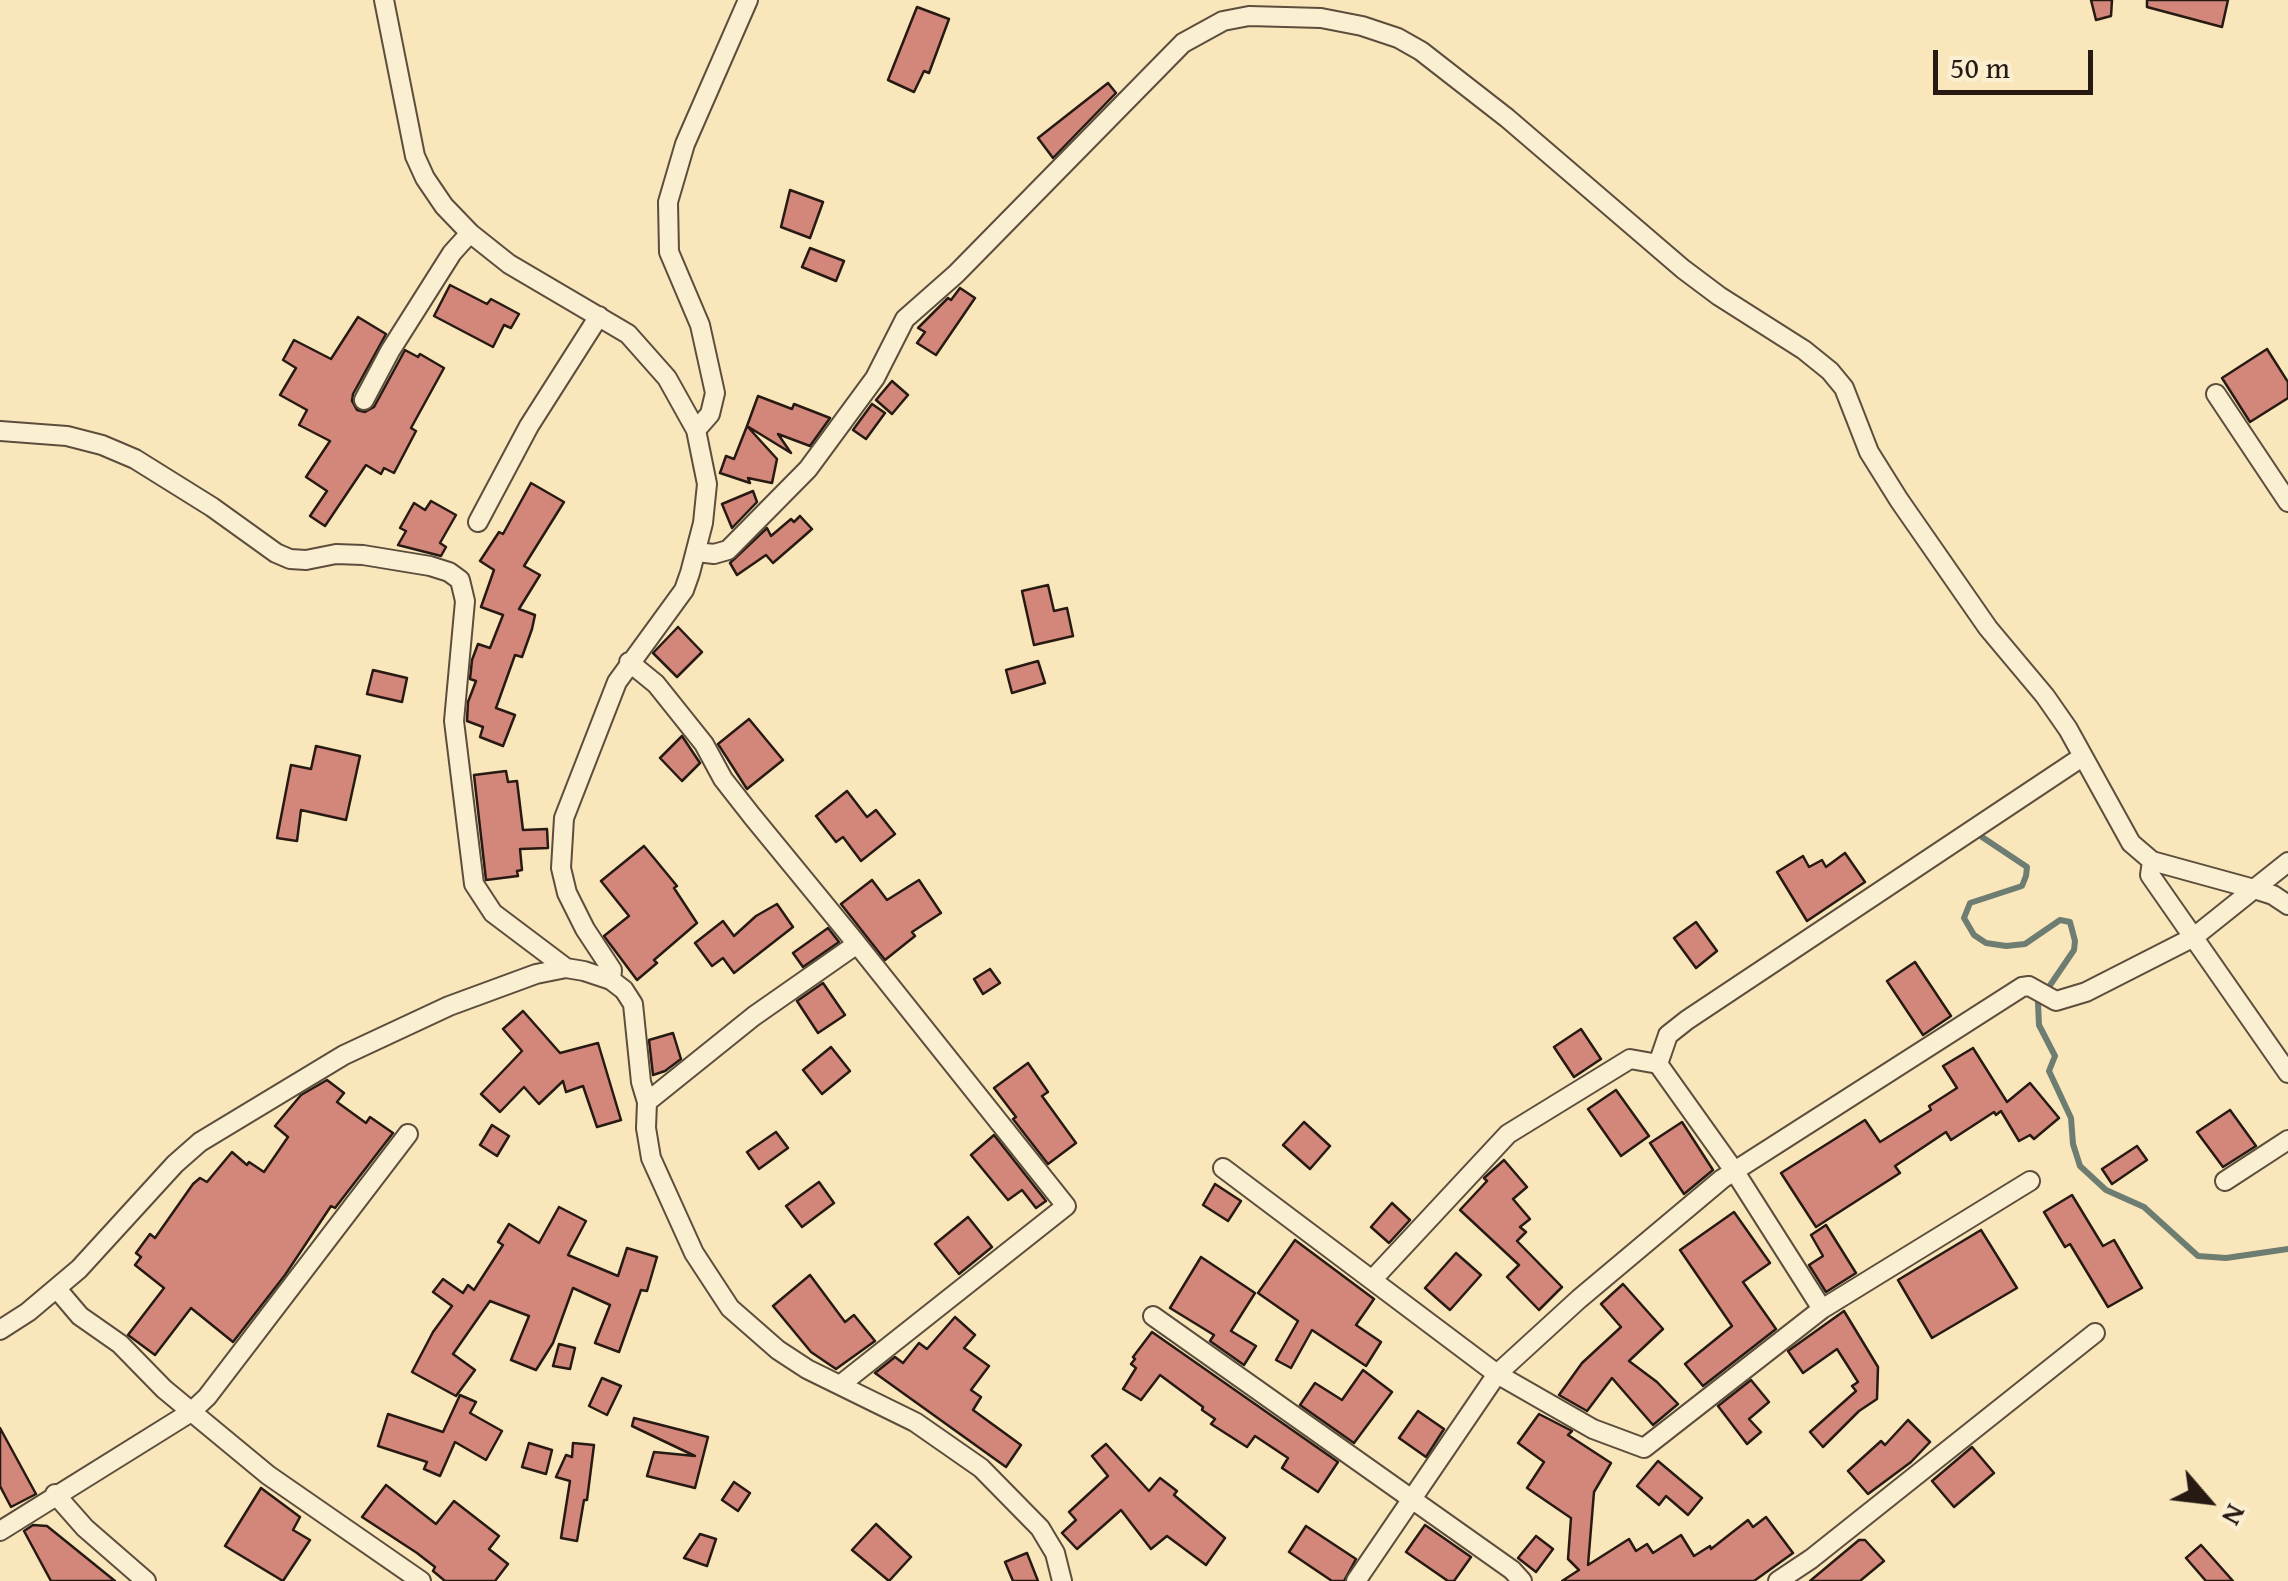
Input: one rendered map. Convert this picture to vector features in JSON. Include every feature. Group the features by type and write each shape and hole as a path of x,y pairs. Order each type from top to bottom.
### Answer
{"street":[{"path":"384,0 415,156 444,206 470,233 510,264 628,334 674,390 696,430 707,484 697,552 684,590 629,662 604,710 564,818 560,844 567,893 612,970 611,980"},
{"path":"696,430 710,414 715,393 700,325 669,252 668,202 685,144 748,0"},
{"path":"697,552 714,554 728,550 808,469 875,378 905,319 956,274 1183,43 1223,21 1249,16 1322,18 1398,38 1421,51 1507,118 1683,269 1804,350 1830,372 1844,388 1869,452 1899,500 1988,628 2045,696 2131,842 2152,862 2273,895 2288,905"},
{"path":"364,400 452,253 470,233"},
{"path":"478,522 529,426 600,316"},
{"path":"2216,394 2288,502"},
{"path":"0,431 67,436 135,459 212,507 276,554 290,559 363,555 430,566 460,580 465,601 454,721 474,884 492,912 566,968 611,980 633,1004 641,1082 648,1102 646,1128 651,1158 712,1285 730,1308 778,1350 914,1422 981,1468 1040,1528 1055,1553 1062,1581"},
{"path":"629,662 656,684 704,744 752,816 1066,1206 840,1386"},
{"path":"1658,1064 1668,1035 1687,1020 2082,757"},
{"path":"2152,862 2150,875 2156,888 2288,1073"},
{"path":"1356,1581 1497,1374 1579,1300 1735,1172 2022,987 2034,988 2052,1000 2066,1000 2086,992 2194,937 2288,862"},
{"path":"648,1102 754,1016 857,944"},
{"path":"0,1330 57,1289 200,1142 344,1055 501,985 566,968"},
{"path":"1372,1280 1508,1134 1630,1059 1658,1064 1735,1172 1822,1308"},
{"path":"0,1531 191,1412 228,1372 408,1134"},
{"path":"2225,1181 2288,1140"},
{"path":"1223,1168 1497,1374 1593,1429 1644,1448 1822,1308 2030,1181"},
{"path":"57,1289 80,1316 120,1344 191,1412 268,1475 421,1581"},
{"path":"1152,1316 1512,1570 1522,1581"},
{"path":"1778,1581 1812,1559 2095,1333"},
{"path":"55,1494 85,1528 146,1581"}],"building":[{"path":"2091,0 2112,0 2111,16 2096,20"},
{"path":"2147,0 2228,0 2222,27 2147,7"},
{"path":"917,7 949,19 929,73 924,71 914,92 888,80"},
{"path":"1108,83 1116,93 1053,158 1038,138"},
{"path":"790,190 823,202 810,238 781,227"},
{"path":"810,248 844,261 836,281 802,267"},
{"path":"450,285 487,304 491,299 519,314 511,328 504,325 493,347 434,316"},
{"path":"960,288 975,298 936,355 917,343 925,332 918,328"},
{"path":"358,317 386,334 353,394 357,410 365,412 374,407 405,350 444,368 411,428 416,431 394,473 384,468 381,474 366,465 325,526 310,516 327,491 306,477 330,441 299,425 307,410 280,395 296,368 283,360 294,340 331,359"},
{"path":"2267,349 2288,382 2288,398 2250,422 2222,378"},
{"path":"892,381 908,395 892,414 876,400"},
{"path":"758,396 830,418 810,446 778,434 791,453 747,426"},
{"path":"872,404 885,413 866,439 853,430"},
{"path":"747,426 777,459 772,483 748,478 750,483 720,473 726,456 734,459"},
{"path":"531,483 564,502 524,566 540,575 519,609 535,615 532,629 522,657 515,655 496,708 515,715 503,746 480,737 483,727 467,721 468,702 476,681 470,679 472,660 478,644 490,648 503,615 481,607 494,570 480,561 499,532 503,534"},
{"path":"753,491 757,502 732,528 722,504"},
{"path":"431,501 456,515 440,543 446,547 441,556 398,545 406,531 400,528 414,503 425,510"},
{"path":"800,516 812,529 773,563 766,555 737,575 730,563 767,528 771,536"},
{"path":"1048,585 1054,611 1067,608 1073,636 1034,645 1022,591"},
{"path":"678,627 702,652 677,677 653,653"},
{"path":"1038,661 1045,683 1012,693 1006,670"},
{"path":"373,670 407,678 402,702 367,694"},
{"path":"749,719 783,760 747,789 718,744"},
{"path":"682,736 700,763 682,781 660,758"},
{"path":"316,746 360,756 346,820 301,810 297,841 277,838 291,765 311,769"},
{"path":"506,771 508,782 517,781 523,830 547,829 548,848 520,849 522,870 517,871 518,876 486,880 474,775"},
{"path":"847,791 867,817 876,810 895,834 861,861 843,837 836,842 816,816"},
{"path":"644,846 677,886 674,888 697,923 637,980 604,936 629,916 601,881"},
{"path":"1845,853 1865,882 1807,921 1777,872 1803,856 1809,867 1822,860 1826,867"},
{"path":"872,880 887,900 919,880 941,913 912,932 915,936 885,960 841,904"},
{"path":"777,904 793,927 734,973 723,958 712,966 695,943 723,921 734,936"},
{"path":"1696,922 1717,951 1696,968 1674,938"},
{"path":"828,928 839,942 803,967 793,953"},
{"path":"1915,962 1951,1016 1923,1035 1887,981"},
{"path":"990,969 1000,983 983,994 974,979"},
{"path":"823,983 845,1015 818,1033 797,1001"},
{"path":"523,1011 560,1053 598,1043 621,1120 597,1127 583,1086 566,1092 563,1081 539,1104 524,1087 500,1112 481,1094 522,1051 503,1029"},
{"path":"1581,1029 1601,1059 1574,1077 1554,1047"},
{"path":"673,1033 681,1059 653,1075 649,1040"},
{"path":"831,1047 850,1071 822,1094 803,1070"},
{"path":"1973,1048 2007,1102 2030,1083 2059,1118 2034,1139 2030,1135 2019,1141 2001,1111 1951,1140 1946,1132 1895,1166 1900,1173 1816,1227 1781,1173 1865,1120 1880,1142 1931,1110 1929,1106 1957,1088 1943,1066"},
{"path":"1028,1063 1048,1092 1042,1096 1076,1143 1048,1164 994,1088"},
{"path":"327,1080 344,1093 337,1102 366,1123 370,1117 393,1133 335,1208 331,1206 285,1275 233,1342 191,1308 155,1355 128,1335 164,1288 135,1265 141,1257 136,1253 150,1234 155,1238 193,1184 200,1178 207,1182 232,1152 247,1165 249,1162 264,1172 288,1137 275,1126 301,1095"},
{"path":"1616,1090 1649,1136 1621,1156 1588,1109"},
{"path":"2230,1110 2256,1146 2223,1167 2197,1132"},
{"path":"1304,1122 1330,1146 1310,1169 1283,1145"},
{"path":"1682,1122 1713,1170 1684,1194 1650,1143"},
{"path":"492,1125 509,1136 497,1156 480,1145"},
{"path":"776,1132 788,1148 759,1169 747,1152"},
{"path":"994,1135 1046,1201 1036,1208 1022,1190 1008,1200 971,1155"},
{"path":"2137,1146 2147,1160 2112,1184 2102,1169"},
{"path":"1504,1160 1527,1187 1513,1199 1530,1219 1520,1227 1526,1232 1517,1241 1562,1287 1539,1310 1507,1277 1519,1265 1460,1210 1487,1181 1484,1178"},
{"path":"819,1182 834,1203 802,1227 786,1206"},
{"path":"1215,1184 1241,1201 1228,1221 1203,1205"},
{"path":"2072,1195 2103,1246 2114,1240 2142,1288 2108,1307 2070,1244 2065,1247 2044,1212"},
{"path":"1392,1203 1410,1220 1389,1243 1371,1227"},
{"path":"559,1207 586,1221 568,1255 618,1276 627,1248 657,1257 647,1291 641,1290 619,1352 595,1343 610,1305 573,1288 553,1343 536,1370 511,1360 529,1316 490,1301 453,1354 475,1370 456,1396 412,1372 452,1306 433,1292 443,1279 463,1293 468,1285 474,1290 503,1245 498,1242 509,1224 539,1243"},
{"path":"1734,1212 1770,1263 1743,1282 1776,1329 1703,1386 1685,1364 1732,1326 1680,1250"},
{"path":"968,1217 992,1247 959,1274 935,1244"},
{"path":"1826,1225 1856,1273 1826,1292 1809,1265 1823,1256 1811,1235"},
{"path":"1981,1230 2017,1288 1932,1338 1898,1280"},
{"path":"1295,1240 1374,1299 1356,1325 1381,1342 1366,1366 1312,1330 1291,1368 1276,1360 1298,1321 1258,1293"},
{"path":"1456,1253 1481,1275 1450,1310 1425,1288"},
{"path":"1201,1257 1255,1293 1231,1331 1256,1346 1244,1365 1210,1341 1214,1335 1170,1308"},
{"path":"810,1275 845,1322 854,1315 875,1341 836,1369 811,1352 773,1306"},
{"path":"1623,1284 1663,1329 1629,1361 1678,1404 1653,1425 1612,1378 1587,1411 1559,1395 1582,1363 1621,1327 1601,1304"},
{"path":"1844,1311 1878,1367 1877,1399 1823,1447 1810,1432 1856,1391 1852,1386 1858,1382 1837,1349 1803,1373 1788,1351"},
{"path":"955,1317 975,1335 964,1348 989,1366 971,1390 981,1397 973,1410 1021,1445 1006,1467 875,1373 895,1357 903,1363 919,1343 927,1349"},
{"path":"1152,1332 1338,1462 1318,1492 1282,1468 1288,1458 1255,1436 1247,1447 1211,1424 1215,1419 1203,1407 1160,1375 1141,1400 1123,1389 1136,1368 1131,1364 1133,1357"},
{"path":"559,1344 575,1348 570,1369 553,1366"},
{"path":"1363,1370 1392,1392 1354,1443 1300,1405 1315,1383 1342,1400"},
{"path":"602,1378 621,1386 607,1415 589,1406"},
{"path":"1751,1380 1769,1402 1749,1419 1761,1432 1747,1444 1718,1406"},
{"path":"460,1395 476,1402 470,1413 502,1431 486,1460 455,1442 440,1476 424,1469 427,1462 378,1446 388,1414 443,1432"},
{"path":"1418,1411 1444,1429 1426,1457 1399,1438"},
{"path":"1539,1414 1572,1431 1568,1435 1611,1463 1594,1492 1588,1565 1629,1539 1636,1551 1647,1544 1653,1553 1681,1535 1694,1556 1710,1546 1711,1549 1748,1520 1753,1527 1766,1517 1793,1553 1754,1581 1562,1581 1579,1570 1568,1559 1571,1518 1527,1488 1544,1462 1518,1443"},
{"path":"634,1418 708,1437 695,1488 647,1476 654,1452 695,1456 632,1426"},
{"path":"1908,1420 1930,1442 1911,1462 1868,1494 1848,1471 1881,1441 1885,1445"},
{"path":"0,1428 36,1494 11,1507 0,1486"},
{"path":"529,1443 552,1450 546,1474 522,1467"},
{"path":"573,1443 594,1445 577,1541 561,1538 570,1481 556,1477 566,1455 572,1457"},
{"path":"1106,1444 1149,1491 1160,1478 1225,1538 1206,1565 1167,1536 1151,1549 1121,1510 1077,1549 1062,1533 1076,1520 1069,1512 1108,1476 1092,1456"},
{"path":"1972,1447 1994,1473 1954,1507 1932,1481"},
{"path":"1658,1461 1702,1498 1688,1515 1666,1496 1659,1505 1637,1486"},
{"path":"734,1482 750,1493 738,1511 722,1500"},
{"path":"386,1485 436,1524 454,1501 499,1536 489,1549 508,1564 495,1581 445,1581 417,1553 362,1517"},
{"path":"261,1488 300,1517 293,1530 310,1540 283,1581 225,1546"},
{"path":"876,1524 911,1557 889,1581 852,1550"},
{"path":"33,1525 47,1526 115,1581 51,1581 24,1531"},
{"path":"1425,1525 1471,1557 1454,1581 1448,1581 1406,1552"},
{"path":"1306,1526 1356,1559 1344,1581 1332,1581 1289,1552"},
{"path":"700,1534 716,1539 707,1566 684,1558"},
{"path":"1536,1536 1553,1549 1536,1572 1518,1558"},
{"path":"1859,1540 1865,1540 1884,1561 1860,1581 1810,1581"},
{"path":"2201,1545 2233,1581 2206,1581 2186,1558"},
{"path":"1027,1553 1038,1581 1013,1581 1005,1562"}],"waterway":[{"path":"1982,837 2027,867 2022,886 1970,903 1964,918 1974,935 1986,943 2025,944 2060,920 2070,922 2074,950 2038,1003 2039,1025 2055,1056 2049,1071 2071,1118 2080,1166 2106,1190 2144,1207 2198,1256 2226,1258 2288,1249"}]}
